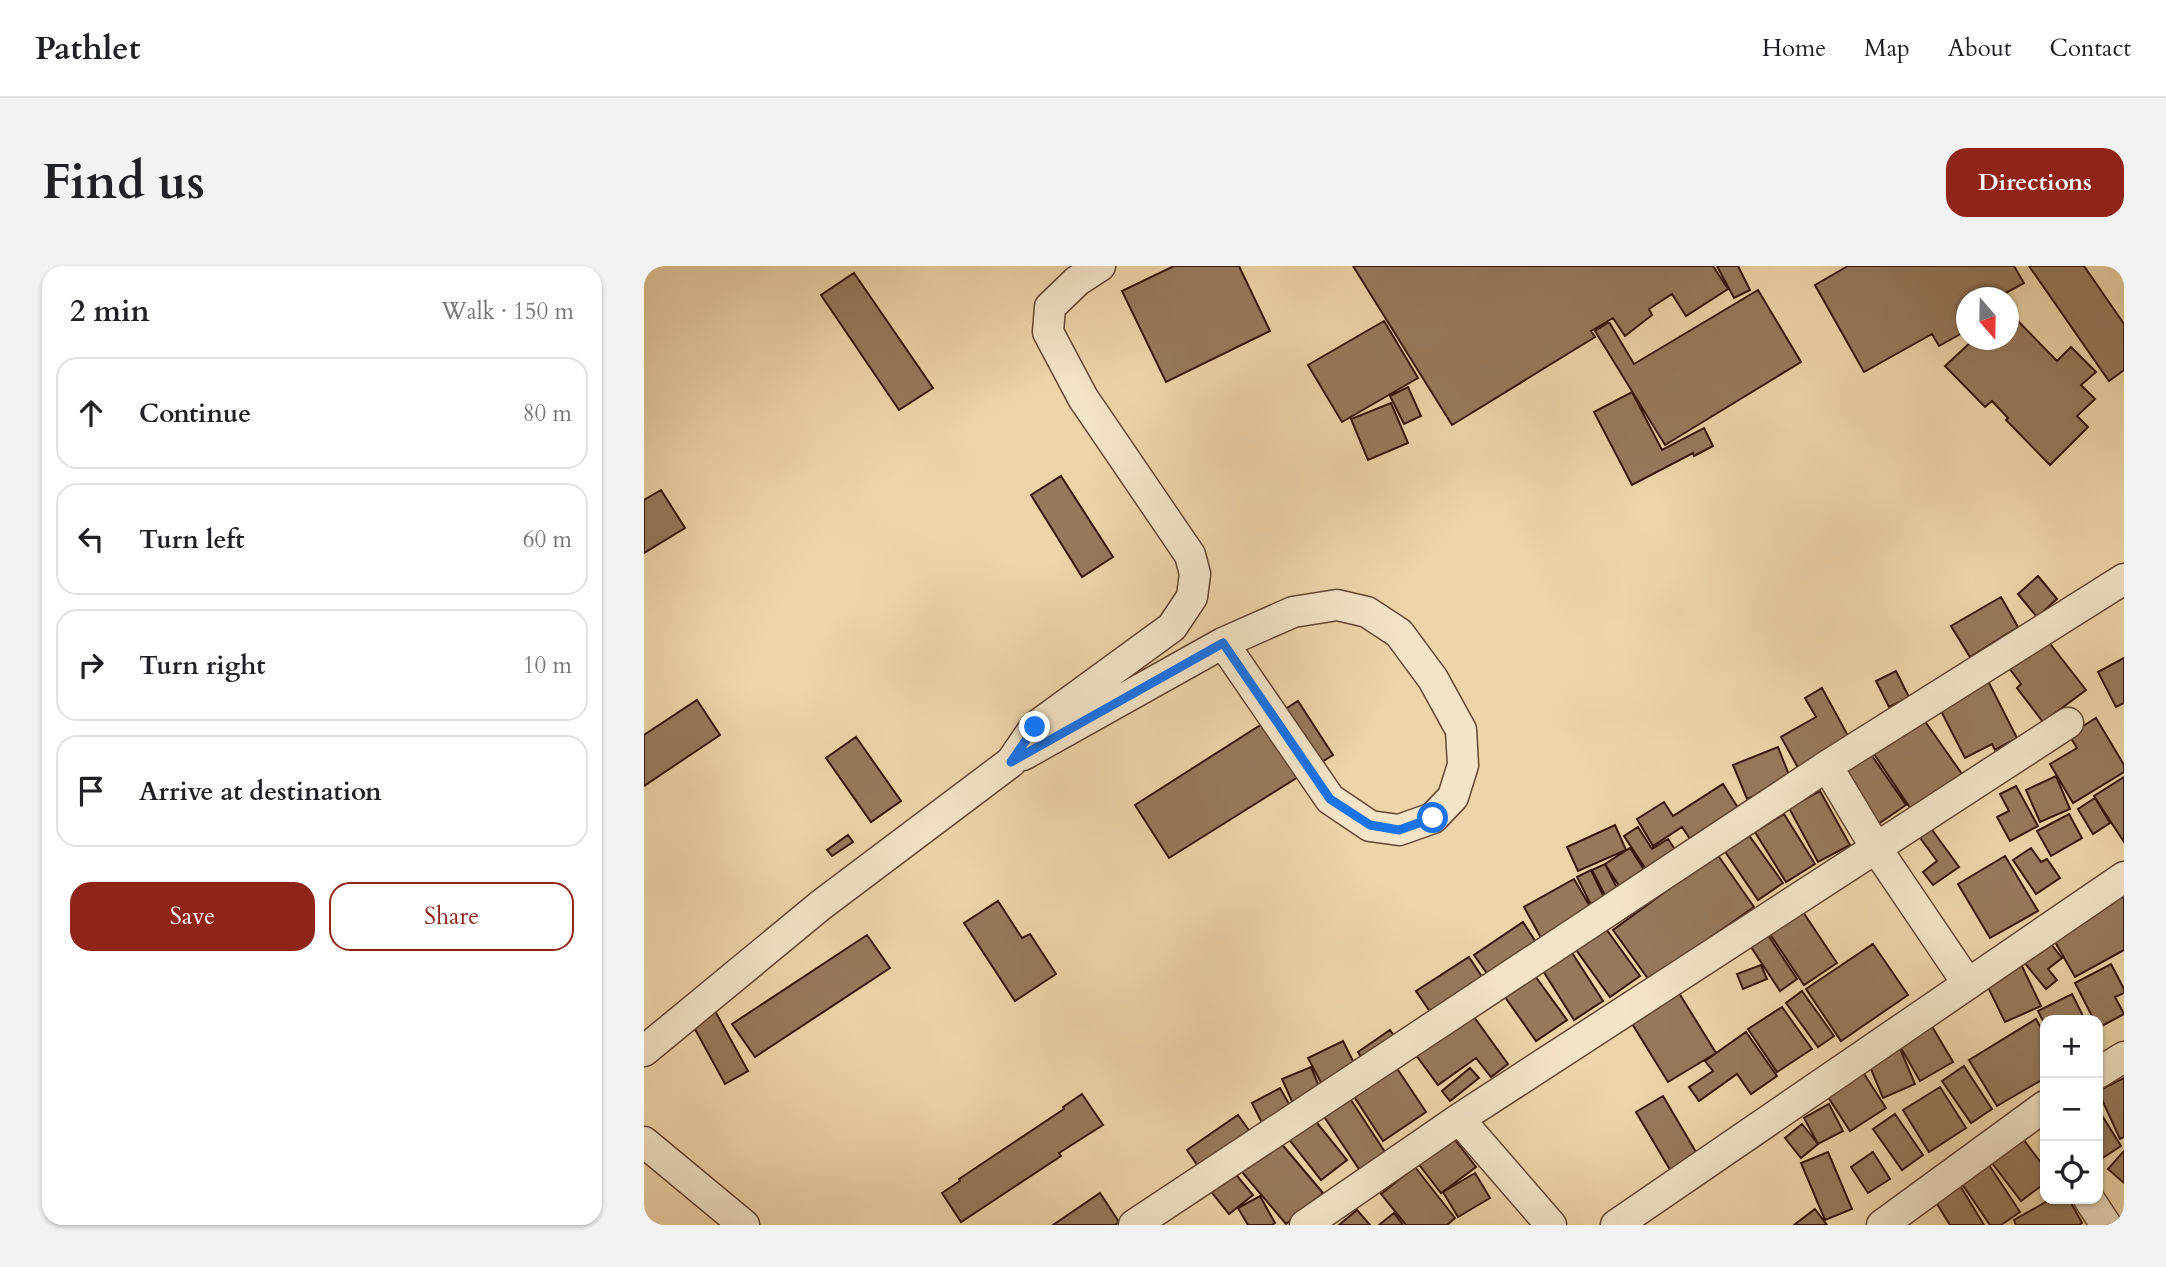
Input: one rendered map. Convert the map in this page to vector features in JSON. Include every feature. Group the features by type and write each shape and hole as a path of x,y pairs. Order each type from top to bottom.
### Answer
{"street":[{"path":"1011,762 1035,727 1172,627 1192,597 1195,574 1190,555 1083,398 1048,332 1050,307 1077,281 1100,266"},
{"path":"1134,1225 1827,766 2124,579"},
{"path":"644,1052 821,905 1011,762 1223,643 1293,612 1337,604 1367,612 1399,633 1433,678 1461,730 1463,765 1453,797 1433,818 1399,830 1370,825 1330,799 1223,643"},
{"path":"1305,1225 1459,1119 2068,723"},
{"path":"1827,766 1876,848 1968,984"},
{"path":"1616,1225 2124,877"},
{"path":"2103,1070 2124,1056"},
{"path":"1459,1119 1552,1225"},
{"path":"1896,1221 2040,1119"},
{"path":"644,1142 744,1225"},
{"path":"2092,1204 2106,1225"}],"building":[{"path":"1174,266 1239,266 1270,331 1166,382 1122,291"},
{"path":"1353,266 1713,266 1728,289 1686,316 1672,294 1649,309 1652,315 1625,336 1613,318 1591,331 1595,337 1452,425"},
{"path":"1717,266 1738,266 1750,290 1734,298"},
{"path":"1848,266 2014,266 2024,283 2017,287 1956,287 1956,337 1939,346 1932,334 1864,372 1815,285"},
{"path":"2029,266 2084,266 2124,324 2124,370 2109,381"},
{"path":"854,273 933,388 899,410 821,295"},
{"path":"1758,290 1801,362 1665,445 1595,331 1609,322 1634,364"},
{"path":"1384,321 1418,378 1342,422 1308,365"},
{"path":"2019,322 2057,361 2071,347 2096,372 2081,385 2095,399 2077,416 2088,427 2050,465 2006,420 2008,418 1992,401 1985,407 1945,366 1962,350 2019,350"},
{"path":"1408,387 1421,416 1404,424 1390,396"},
{"path":"1632,392 1662,450 1704,428 1713,446 1694,456 1693,453 1632,485 1594,412"},
{"path":"1391,403 1408,443 1368,460 1351,419"},
{"path":"1061,476 1113,557 1082,577 1031,495"},
{"path":"661,490 685,528 644,553 644,500"},
{"path":"2038,576 2057,599 2037,617 2018,594"},
{"path":"2001,597 2018,627 1970,657 1951,626"},
{"path":"2044,636 2086,690 2043,722 2017,688 2021,684 2006,664"},
{"path":"2124,658 2124,703 2116,707 2098,672"},
{"path":"1896,671 1909,697 1889,707 1876,681"},
{"path":"1986,677 2017,738 1995,750 1992,744 1965,758 1940,709"},
{"path":"1822,688 1853,745 1801,773 1781,737 1816,717 1805,698"},
{"path":"697,700 720,735 644,786 644,735"},
{"path":"1298,701 1333,755 1169,858 1135,805"},
{"path":"2096,718 2124,765 2124,772 2073,803 2050,764 2077,748 2069,735"},
{"path":"1924,720 1962,774 1911,809 1874,754"},
{"path":"856,737 901,801 871,822 826,758"},
{"path":"1778,747 1791,780 1747,799 1733,765"},
{"path":"1868,750 1906,805 1871,829 1842,768"},
{"path":"2056,776 2070,809 2040,822 2026,790"},
{"path":"2124,777 2124,842 2094,796"},
{"path":"1723,784 1740,811 1692,842 1682,827 1653,846 1637,819 1664,802 1673,816"},
{"path":"2016,786 2038,826 2010,841 1997,817 2009,811 2000,794"},
{"path":"1820,791 1850,845 1818,862 1789,808"},
{"path":"2095,798 2110,823 2093,834 2078,809"},
{"path":"1784,814 1815,864 1786,882 1755,832"},
{"path":"2069,814 2082,838 2051,856 2037,831"},
{"path":"1615,825 1626,850 1578,871 1567,847"},
{"path":"1638,827 1652,849 1668,839 1678,854 1649,874 1624,836"},
{"path":"1930,827 1959,867 1933,885 1923,872 1937,861 1918,835"},
{"path":"1748,834 1783,883 1758,900 1724,850"},
{"path":"848,835 853,842 832,856 827,850"},
{"path":"1630,848 1648,876 1623,892 1605,864"},
{"path":"2031,848 2041,862 2047,859 2060,878 2036,894 2013,860"},
{"path":"1717,854 1754,907 1649,980 1613,930"},
{"path":"2005,856 2038,911 1990,938 1958,884"},
{"path":"1605,864 1621,896 1609,903 1592,870"},
{"path":"1591,870 1608,906 1595,913 1577,877"},
{"path":"1574,879 1592,910 1541,938 1524,907"},
{"path":"2120,893 2124,899 2124,950 2075,977 2050,933"},
{"path":"998,901 1022,938 1030,934 1056,974 1015,1001 964,923"},
{"path":"1801,909 1837,963 1804,985 1768,931"},
{"path":"1523,922 1541,950 1493,982 1474,955"},
{"path":"1604,926 1640,976 1610,997 1574,947"},
{"path":"1766,932 1797,979 1780,991 1749,944"},
{"path":"867,935 890,968 755,1057 732,1024"},
{"path":"2048,940 2062,958 2048,969 2057,980 2046,989 2023,961"},
{"path":"1873,944 1908,995 1841,1041 1806,989"},
{"path":"1569,948 1603,1001 1574,1020 1540,966"},
{"path":"1469,957 1488,986 1435,1019 1416,991"},
{"path":"2020,962 2041,1006 2005,1022 1984,979"},
{"path":"2111,964 2124,989 2124,993 2115,997 2124,1014 2103,1025 2103,1015 2091,1015 2075,983"},
{"path":"1761,965 1767,979 1743,989 1737,974"},
{"path":"1530,969 1567,1020 1536,1041 1500,990"},
{"path":"1802,991 1834,1036 1818,1047 1786,1003"},
{"path":"1679,993 1716,1053 1668,1082 1631,1022"},
{"path":"2072,994 2082,1015 2040,1015 2038,1011"},
{"path":"1782,1007 1812,1049 1777,1072 1748,1029"},
{"path":"714,1009 748,1071 725,1084 691,1022"},
{"path":"1469,1010 1508,1064 1491,1077 1476,1058 1438,1085 1413,1051"},
{"path":"1927,1018 1953,1062 1920,1081 1894,1036"},
{"path":"2036,1019 2040,1026 2040,1081 1997,1106 1969,1060"},
{"path":"1390,1030 1399,1043 1366,1065 1358,1052"},
{"path":"1746,1032 1777,1076 1751,1094 1737,1074 1699,1101 1689,1087 1713,1071 1705,1061"},
{"path":"1343,1041 1359,1073 1325,1090 1308,1058"},
{"path":"1898,1044 1915,1084 1883,1098 1866,1057"},
{"path":"1857,1063 1886,1108 1850,1131 1821,1086"},
{"path":"1394,1064 1426,1112 1383,1141 1351,1092"},
{"path":"1964,1066 1992,1109 1971,1123 1942,1081"},
{"path":"1311,1067 1323,1096 1295,1108 1282,1079"},
{"path":"1470,1068 1479,1078 1450,1101 1442,1091"},
{"path":"2124,1078 2124,1137 2120,1139 2103,1102 2103,1088"},
{"path":"1940,1087 1966,1128 1929,1152 1903,1110"},
{"path":"1280,1088 1293,1111 1264,1127 1252,1103"},
{"path":"1082,1094 1103,1125 961,1222 942,1193"},
{"path":"1663,1096 1703,1164 1676,1180 1636,1112"},
{"path":"1349,1097 1385,1152 1359,1169 1323,1115"},
{"path":"1829,1104 1843,1131 1818,1144 1804,1118"},
{"path":"1895,1114 1923,1155 1902,1170 1873,1129"},
{"path":"1238,1115 1253,1136 1202,1172 1187,1150"},
{"path":"2103,1117 2121,1146 2103,1158"},
{"path":"1313,1118 1347,1160 1321,1180 1288,1138"},
{"path":"1802,1124 1818,1144 1801,1158 1785,1138"},
{"path":"1274,1135 1323,1193 1286,1224 1237,1166"},
{"path":"1452,1136 1476,1167 1441,1193 1417,1162"},
{"path":"2023,1139 2040,1161 2040,1187 2021,1201 1992,1163"},
{"path":"2124,1151 2124,1183 2108,1169"},
{"path":"1828,1152 1852,1209 1825,1220 1801,1163"},
{"path":"1873,1152 1890,1179 1868,1193 1851,1167"},
{"path":"1987,1162 2020,1212 2001,1225 1990,1225 1960,1181"},
{"path":"1228,1165 1253,1195 1229,1214 1205,1184"},
{"path":"1415,1167 1455,1218 1447,1225 1406,1225 1381,1194"},
{"path":"1475,1173 1490,1198 1458,1217 1443,1192"},
{"path":"1959,1184 1984,1225 1950,1225 1934,1199"},
{"path":"1100,1193 1119,1222 1115,1225 1053,1225"},
{"path":"1260,1196 1275,1223 1248,1225 1238,1208"},
{"path":"2042,1204 2072,1204 2082,1223 2016,1225 2014,1220"},
{"path":"1815,1209 1827,1225 1794,1225"},
{"path":"1357,1210 1370,1225 1339,1225"},
{"path":"1394,1213 1403,1225 1379,1225"}],"route":[{"path":"1035,727 1011,762 1223,643 1330,799 1370,825 1399,830 1433,818"}]}
